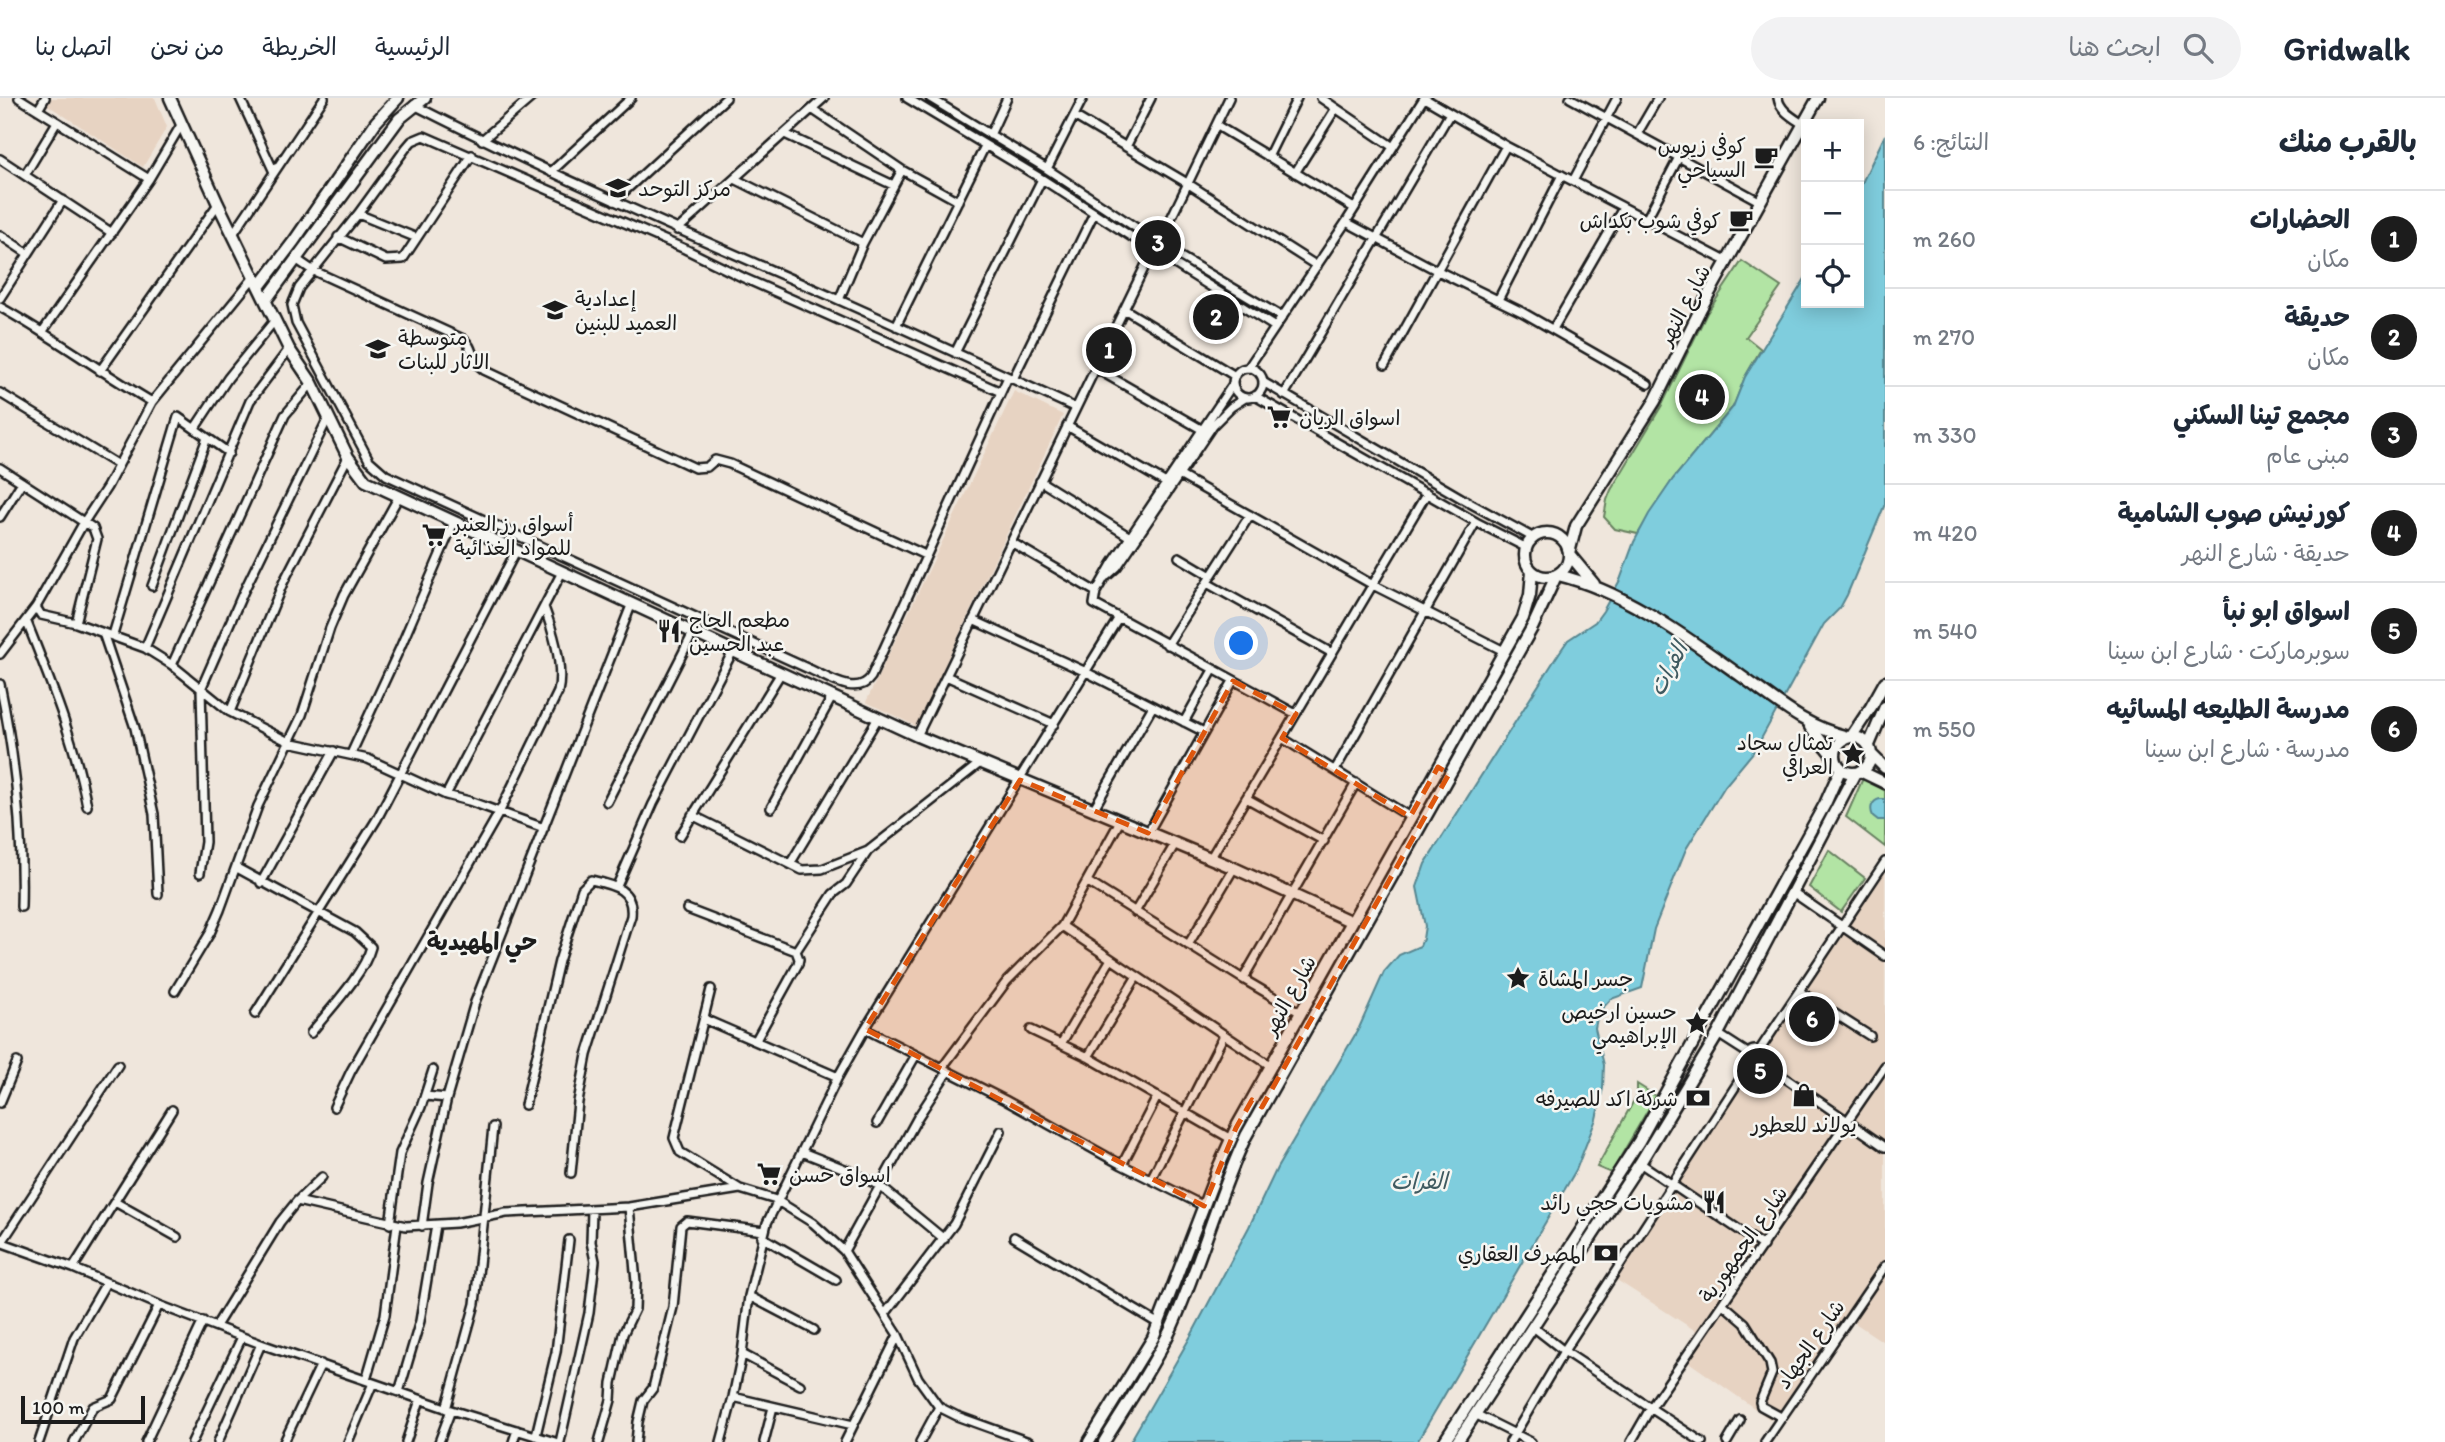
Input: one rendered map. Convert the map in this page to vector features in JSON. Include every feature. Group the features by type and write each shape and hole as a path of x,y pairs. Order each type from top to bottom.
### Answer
{"main road":[{"path":"170,98 289,349 312,383 361,478 398,498 917,736 1234,868 1352,922"},
{"path":"256,282 294,241 376,122 398,98"},
{"path":"266,300 399,119 425,98"},
{"name":"شارع النهر","path":"1807,119 1818,98"},
{"name":"شارع النهر","path":"1570,554 1576,526 1645,418 1701,308 1801,130"},
{"path":"1570,554 1566,567 1557,575 1545,578 1532,571 1526,560 1527,548 1534,538 1576,526"},
{"path":"1550,533 1563,540 1582,572 1597,587"},
{"name":"شارع النهر","path":"1089,1442 1144,1354 1159,1324 1231,1139 1526,610 1532,571"},
{"path":"1557,575 1597,587 1688,639 1808,724 1861,738 1885,768"},
{"name":"شارع النهر","path":"1104,1442 1149,1371 1170,1331 1228,1176 1262,1107 1533,626 1557,575"},
{"path":"1457,1442 1501,1364 1639,1141 1825,804 1838,764 1835,754 1839,743 1849,737 1885,682"},
{"path":"1444,1442 1532,1326 1640,1163 1718,1034 1858,772 1868,764 1885,706"},
{"path":"1808,724 1838,764 1885,783"},
{"path":"1438,767 1449,774"},
{"path":"1735,966 1750,976"},
{"path":"1252,1100 1262,1107"}],"street":[{"path":"19,98 149,178"},
{"path":"38,110 45,98"},
{"path":"240,98 274,172"},
{"path":"233,234 324,98"},
{"path":"482,140 531,98"},
{"path":"551,172 631,98"},
{"path":"614,201 726,98"},
{"path":"677,230 824,98"},
{"path":"907,98 1042,179 1141,243"},
{"path":"930,98 1047,169 1147,235"},
{"path":"990,135 1007,98"},
{"path":"1047,169 1083,98"},
{"path":"1126,147 1151,98"},
{"path":"1163,235 1229,98"},
{"path":"1268,157 1297,98"},
{"path":"1321,98 1393,147"},
{"path":"1248,368 1346,222 1424,98 1506,146 1728,262"},
{"path":"1570,98 1762,202"},
{"path":"1573,181 1617,98"},
{"path":"1637,135 1658,98"},
{"path":"1778,98 1780,106 1801,123"},
{"path":"414,105 482,140 677,230 1076,408"},
{"path":"1295,173 1336,108"},
{"path":"812,109 902,170 958,201"},
{"path":"1284,395 1449,115"},
{"path":"1074,116 1317,265"},
{"path":"24,175 57,122"},
{"path":"43,331 149,178 181,125"},
{"path":"1216,125 1354,208"},
{"path":"785,134 893,185"},
{"path":"1001,392 434,138 424,136 418,137 407,148 312,270 295,296 293,314 369,460 386,475 809,669 850,686 863,685 868,682 1001,392 1011,378 1094,213"},
{"path":"896,326 985,146"},
{"path":"1385,365 1506,146"},
{"path":"1012,162 1017,151"},
{"path":"338,237 386,260 403,259 472,155"},
{"path":"1646,220 1679,157"},
{"path":"0,159 112,233"},
{"path":"839,300 863,243 902,170"},
{"path":"1498,300 1562,176"},
{"path":"735,179 863,243"},
{"path":"955,353 1042,179"},
{"path":"0,298 63,200"},
{"path":"100,371 218,204"},
{"path":"1553,329 1623,208"},
{"path":"358,214 417,238"},
{"path":"1346,222 1553,329 1648,384"},
{"path":"1152,233 1163,235 1168,242 1168,254 1157,262 1148,260 1141,253 1141,243 1152,233"},
{"path":"0,235 27,253"},
{"path":"1168,254 1282,317"},
{"path":"1168,254 1275,327"},
{"path":"296,258 312,270 463,340 471,348 472,359 484,370 695,468 707,467 715,460 730,464 925,555"},
{"path":"917,736 1148,260"},
{"path":"0,654 36,607 83,522 107,487 152,402 256,282"},
{"path":"0,307 43,331 100,371 152,402"},
{"path":"1124,309 1234,380 1236,392 1245,398"},
{"path":"195,428 228,378 275,320"},
{"path":"145,648 250,401 289,349"},
{"path":"1095,368 1201,429"},
{"path":"1107,577 1112,564 1240,370 1248,368 1258,372 1263,382 1284,395 1534,538"},
{"path":"1263,382 1262,389 1255,396 1245,398 1225,412 1213,425 1093,600 1096,607 1296,714"},
{"path":"172,665 285,415 312,383"},
{"path":"0,393 118,465"},
{"path":"1255,396 1476,522 1527,548"},
{"path":"113,635 178,417 229,453"},
{"path":"200,873 205,842 201,689 243,593 328,418"},
{"path":"1067,426 1166,483"},
{"path":"152,586 207,438"},
{"path":"230,712 283,583 348,457"},
{"path":"0,468 93,528 97,539 76,623"},
{"path":"1179,475 1373,584 1504,651"},
{"path":"1040,481 1130,537"},
{"path":"0,517 22,482"},
{"path":"1210,859 1427,493"},
{"path":"175,991 210,933 258,806 302,715 344,594 398,498"},
{"path":"1167,645 1250,515"},
{"path":"351,754 454,522"},
{"path":"1335,770 1476,522"},
{"path":"1011,542 1096,592"},
{"path":"255,1014 377,820 516,551"},
{"path":"1179,557 1209,579 1332,653"},
{"path":"446,795 562,572"},
{"path":"422,1226 428,1183 447,1098 475,1002 632,603"},
{"path":"36,607 41,615 76,623 145,648 172,665 230,712 289,742 368,759 446,795 544,828"},
{"path":"334,1107 351,1071 500,811 559,685 561,675 552,628 544,607"},
{"path":"721,1442 742,1354 749,1296 763,1234 776,1200 865,1029 1118,619"},
{"path":"26,620 66,722 87,806"},
{"path":"973,620 1086,672 1204,732"},
{"path":"103,633 135,728 154,814 158,894"},
{"path":"607,802 693,633"},
{"path":"617,886 653,804 733,651"},
{"path":"802,683 809,669"},
{"path":"1184,722 1213,670"},
{"path":"680,836 781,673"},
{"path":"946,676 1054,724"},
{"path":"1148,833 1233,681"},
{"path":"0,684 12,748 22,877 21,907"},
{"path":"771,808 832,697"},
{"path":"1093,810 1153,706"},
{"path":"790,864 878,718"},
{"path":"1282,738 1410,817"},
{"path":"261,883 334,751"},
{"path":"692,815 802,870 822,869 868,851 980,763"},
{"path":"1243,979 1356,783"},
{"path":"1246,799 1324,841"},
{"path":"844,1251 945,1070 1007,981 1062,926 1120,821"},
{"path":"1135,912 1175,844"},
{"path":"796,951 833,894 846,884 868,851"},
{"path":"1759,1051 1885,862"},
{"path":"236,868 355,932 371,947 369,955 343,995 311,1033"},
{"path":"1188,945 1234,868"},
{"path":"526,1105 559,961 582,888 591,880 617,886 630,901 631,916 587,1055 578,1102 571,1173"},
{"path":"1088,882 1301,1013"},
{"path":"1794,892 1885,956"},
{"path":"687,909 796,951 798,964 756,1040"},
{"path":"1062,926 1271,1066"},
{"path":"1061,1044 1111,959"},
{"path":"1088,1057 1137,976"},
{"path":"710,989 674,1138 680,1152 740,1189 776,1200 813,1223 844,1251 898,1335 918,1378 939,1407 1029,1442"},
{"path":"1799,991 1870,1036"},
{"path":"704,1019 838,1077"},
{"path":"865,1029 1203,1206"},
{"path":"1031,1030 1088,1057 1231,1139"},
{"path":"1718,1034 1749,1054"},
{"path":"1151,1179 1224,1035"},
{"path":"1749,1054 1759,1051"},
{"path":"1759,1051 1762,1062"},
{"path":"1749,1054 1750,1064"},
{"path":"877,1123 916,1055"},
{"path":"0,1103 3,1086 17,1062"},
{"path":"1750,1064 1755,1066 1762,1062"},
{"path":"1762,1062 1885,1147"},
{"path":"1510,1442 1564,1351 1750,1064"},
{"path":"118,1065 1,1242 261,1344 448,1409 536,1434 554,1442 589,1313 595,1261 591,1242 592,1210"},
{"name":"شارع الجمهورية","path":"1631,1442 1650,1409 1885,1066"},
{"path":"348,1442 370,1381 385,1315 400,1153 425,1096 433,1070"},
{"path":"425,1096 447,1098"},
{"path":"1122,1165 1157,1097"},
{"path":"73,1268 173,1110"},
{"path":"439,1442 475,1304 493,1127"},
{"path":"885,1314 954,1224 1001,1131"},
{"path":"802,1152 880,1186 944,1239"},
{"path":"1640,1163 1763,1245"},
{"path":"216,1326 280,1222 322,1177"},
{"path":"297,1201 393,1224 422,1226 506,1213 629,1207 740,1189"},
{"path":"115,1202 177,1237"},
{"path":"599,1442 611,1400 612,1382 623,1334 635,1309 635,1271 629,1207"},
{"path":"636,1442 644,1399 653,1388 673,1307 681,1226 687,1221 763,1234 836,1280"},
{"path":"399,1392 420,1321 436,1225"},
{"path":"1014,1237 1159,1324"},
{"path":"536,1434 556,1352 569,1240"},
{"name":"شارع الجهاد","path":"1766,1442 1885,1266"},
{"path":"39,1442 74,1338 106,1283"},
{"path":"749,1296 814,1330"},
{"path":"1723,1304 1745,1323 1770,1363 1772,1373 1759,1402 1761,1406 1781,1417"},
{"path":"74,1442 93,1407 112,1399 159,1305"},
{"path":"146,1442 203,1321"},
{"path":"1532,1326 1564,1351 1702,1442"},
{"path":"845,1442 898,1335"},
{"path":"192,1442 242,1337"},
{"path":"218,1442 261,1344"},
{"path":"742,1354 800,1385"},
{"path":"284,1442 321,1364"},
{"path":"733,1397 853,1425"},
{"path":"406,1442 420,1399"},
{"path":"764,1442 773,1407"},
{"path":"920,1442 939,1407"},
{"path":"1475,1414 1531,1442"},
{"path":"1727,1442 1740,1420"},
{"path":"513,1442 517,1430"}],"highlighted area":[{"path":"1233,681 1296,714 1282,738 1410,817 1438,767 1449,774 1262,1107 1252,1100 1236,1128 1204,1206 865,1029 1020,780 1148,833"}],"shaded area":[{"path":"50,98 155,98 167,127 143,167 46,104"},
{"path":"1014,391 1063,415 916,726 866,702"},
{"path":"1885,871 1885,1343 1852,1321 1771,1420 1683,1358 1699,1333 1609,1275"}],"green space":[{"path":"1742,261 1781,287 1746,337 1761,349 1745,377 1733,407 1673,479 1638,534 1615,529 1604,517 1611,490 1662,405 1707,313"},
{"path":"1864,776 1885,791 1885,847 1846,817"},
{"path":"1829,850 1865,878 1841,912 1809,887"},
{"path":"1637,1084 1656,1096 1611,1173 1597,1167 1637,1095"}],"water":[{"name":"الفرات","path":"1885,135 1885,504 1840,608 1824,624 1755,750 1725,786 1686,849 1654,929 1642,988 1611,999 1598,1013 1595,1028 1604,1065 1603,1088 1596,1119 1576,1170 1417,1442 1130,1442 1192,1334 1277,1168 1359,1028 1384,972 1399,955 1420,946 1425,926 1417,887 1425,864 1559,653 1568,640 1595,622 1603,611 1649,514 1673,479 1733,407 1745,377 1801,285 1801,308 1864,308 1864,179"},
{"path":"1885,799 1885,820 1878,820 1872,813 1873,803"}],"place":[{"name":"كوفي زيوس السياحي","path":"1766,157"},
{"name":"مركز التوحد","path":"618,188"},
{"name":"كوفي شوب بكداش","path":"1741,220"},
{"name":"مجمع تينا السكني","path":"1158,243"},
{"name":"إعدادية العميد للبنين","path":"555,310"},
{"name":"حديقة","path":"1216,317"},
{"name":"متوسطة الاثار للبنات","path":"378,349"},
{"name":"الحضارات","path":"1109,350"},
{"name":"كورنيش صوب الشامية","path":"1702,397"},
{"name":"اسواق الريان","path":"1279,417"},
{"name":"أسواق رز العنبر للمواد الغذائية","path":"434,535"},
{"name":"مطعم الحاج عبد الحسين","path":"669,631"},
{"name":"تمثال سجاد العراقي","path":"1853,754"},
{"name":"جسر المشاة","path":"1518,978"},
{"name":"مدرسة الطليعه المسائيه","path":"1812,1019"},
{"name":"حسين ارخيص الإبراهيمي","path":"1697,1023"},
{"name":"اسواق ابو نبأ","path":"1760,1071"},
{"name":"يولاند للعطور","path":"1804,1095"},
{"name":"شركة اكد للصيرفه","path":"1698,1098"},
{"name":"اسواق حسن","path":"769,1174"},
{"name":"مشويات حجي رائد","path":"1714,1202"},
{"name":"المصرف العقاري","path":"1606,1253"}],"district":[{"name":"حي المهيدية","path":"482,941"}]}
